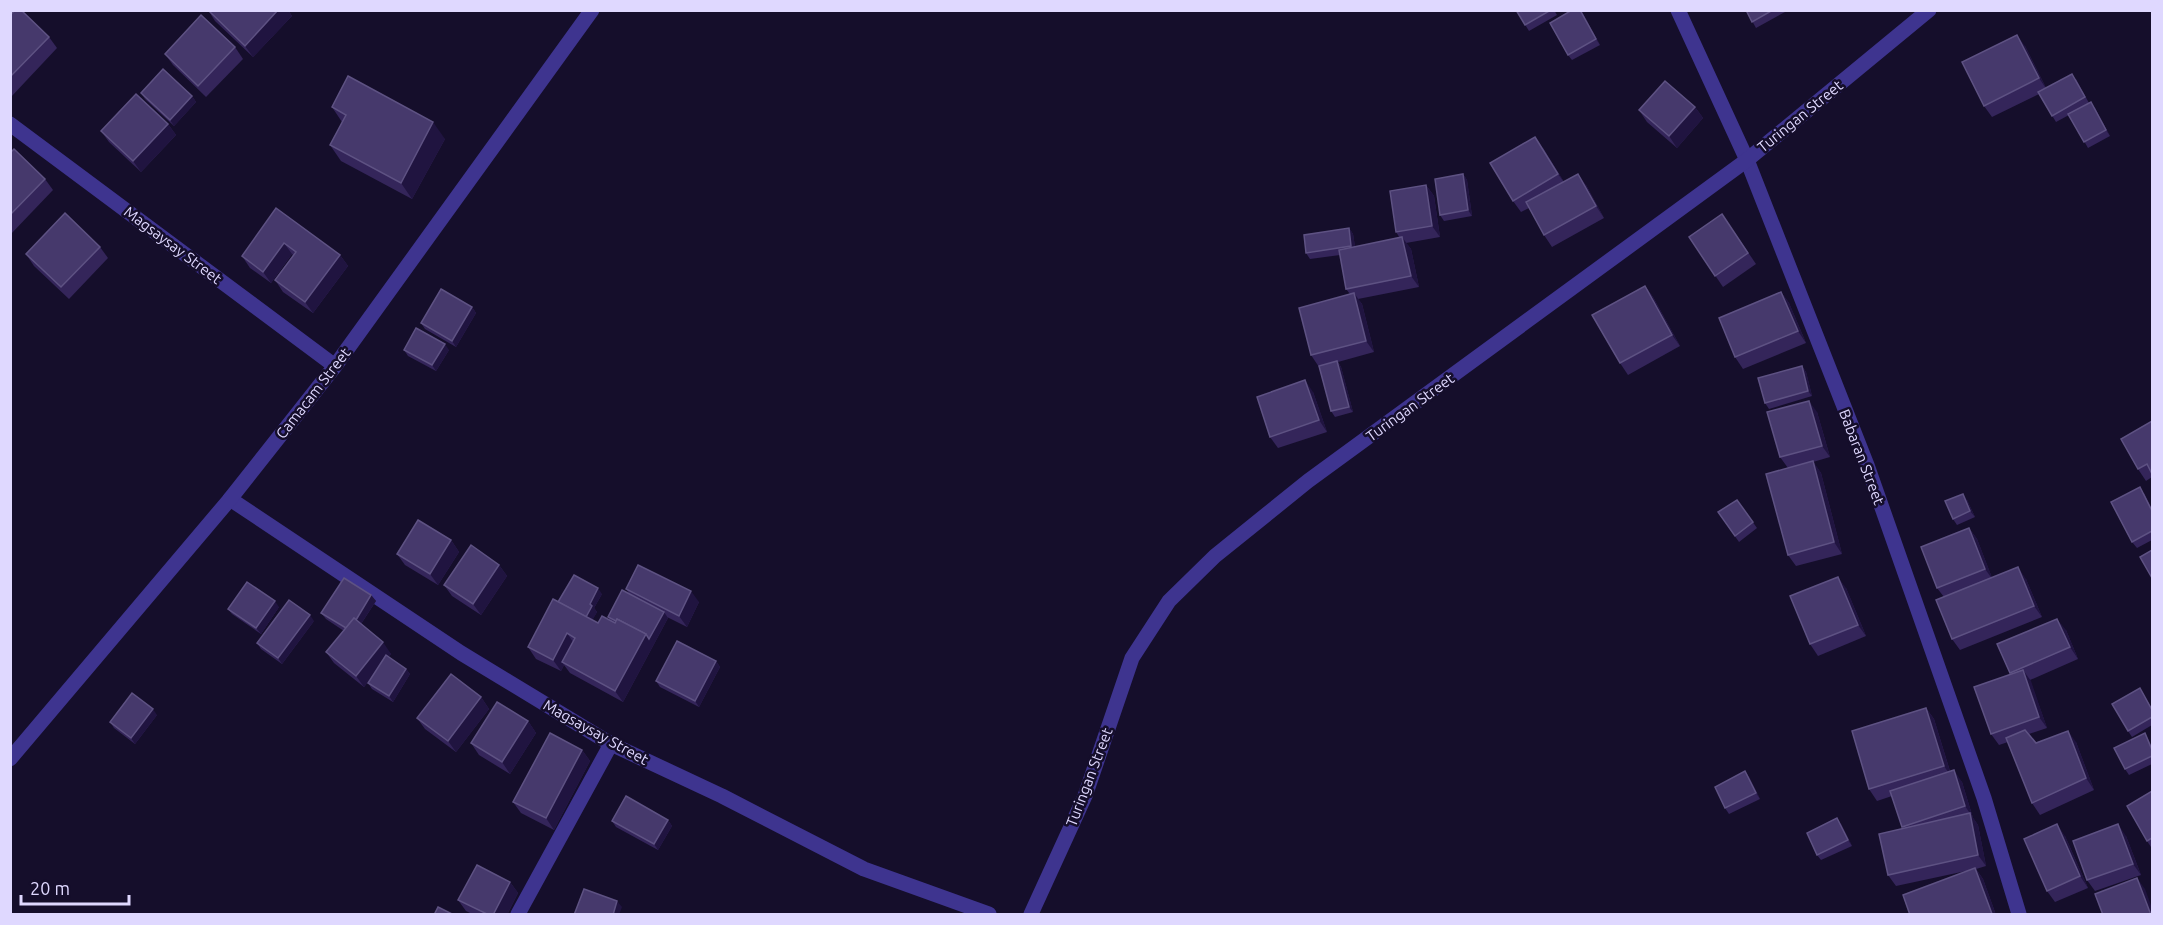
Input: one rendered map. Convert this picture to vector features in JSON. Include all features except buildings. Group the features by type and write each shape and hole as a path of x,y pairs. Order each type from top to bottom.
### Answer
{"street":[{"name":"Camacam Street","path":"10,759 230,499 335,366 592,10"},
{"name":"Babaran Street","path":"1678,10 1747,159 1867,465 1984,798 2019,915"},
{"name":"Turingan Street","path":"1031,915 1084,796 1132,658 1169,601 1215,556 1308,481 1747,159 1929,10"},
{"name":"Magsaysay Street","path":"10,124 335,366"},
{"name":"Magsaysay Street","path":"230,499 461,653 611,744 722,796 864,869 989,915"},
{"path":"518,915 611,744"}]}
